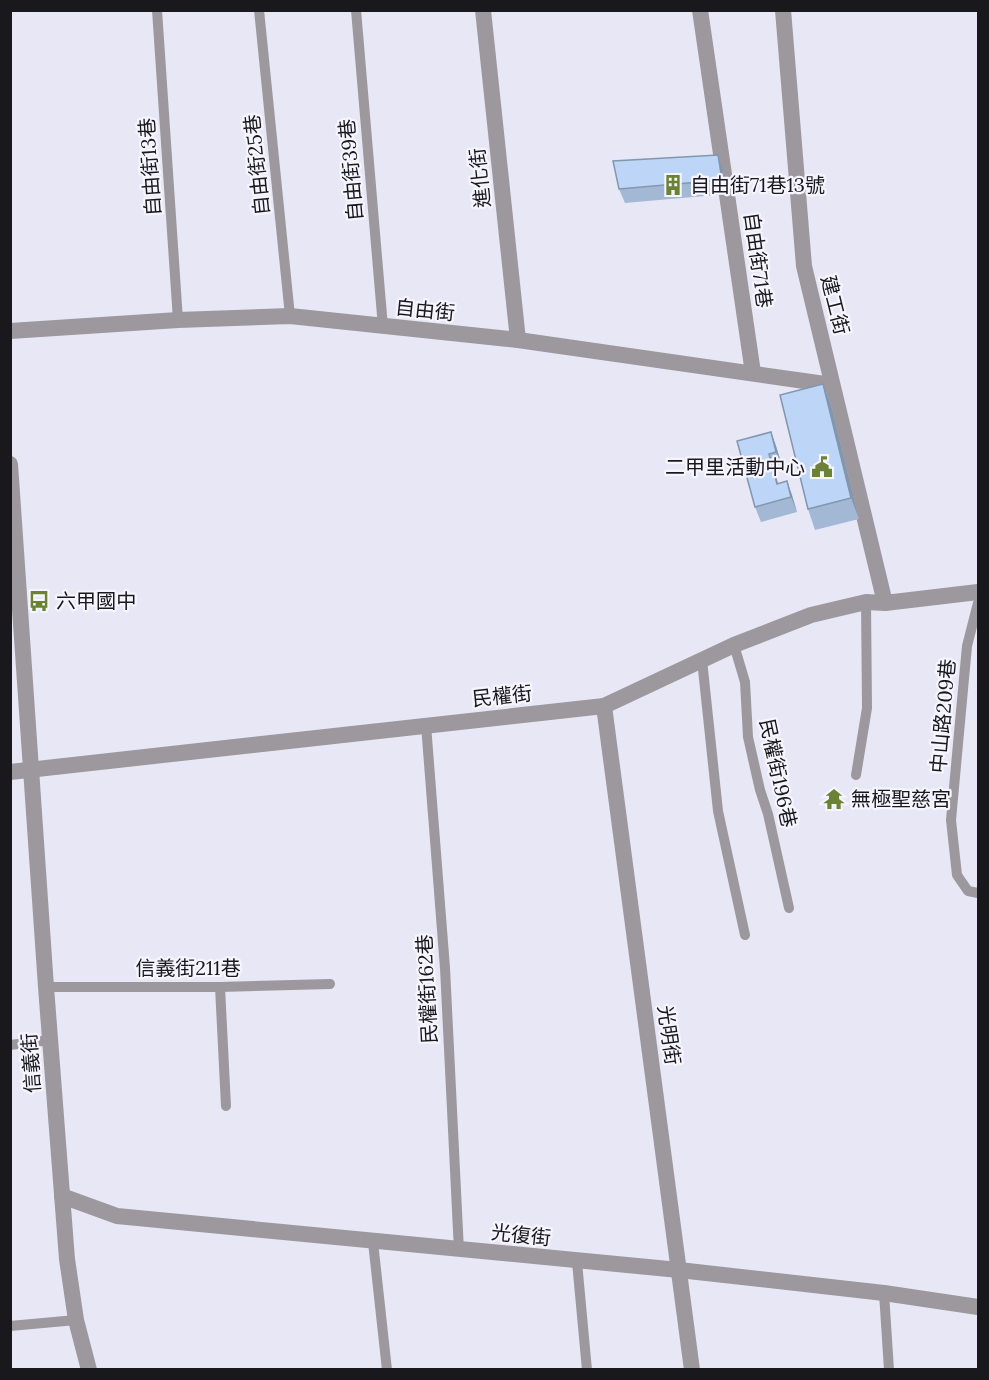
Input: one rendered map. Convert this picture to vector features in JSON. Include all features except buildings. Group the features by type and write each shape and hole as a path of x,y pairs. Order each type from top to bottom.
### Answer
{"street":[{"name":"進化街","path":"483,10 518,340"},
{"name":"自由街71巷","path":"700,10 753,373"},
{"name":"建工街","path":"783,10 804,266 885,603"},
{"name":"自由街","path":"10,331 178,320 290,316 518,340 832,385"},
{"name":"信義街","path":"10,464 30,769 67,1259 76,1320 89,1370"},
{"name":"民權街","path":"10,772 604,706 734,645 811,615 866,602 885,603 978,592"},
{"name":"光明街","path":"604,706 692,1370"},
{"name":"光復街","path":"62,1196 117,1216 459,1251 679,1270 978,1306"}],"lane":[{"name":"自由街13巷","path":"157,10 178,320"},
{"name":"自由街25巷","path":"259,10 290,316"},
{"name":"自由街39巷","path":"356,10 383,327"},
{"path":"856,775 867,708 866,602"},
{"name":"中山路209巷","path":"978,603 968,646 951,820 957,875 968,891 978,893"},
{"name":"民權街196巷","path":"734,645 745,682 748,737 789,908"},
{"path":"702,660 718,811 745,935"},
{"name":"民權街162巷","path":"426,725 445,968 459,1251"},
{"name":"信義街211巷","path":"46,987 220,987 330,984"},
{"path":"220,987 226,1106"},
{"path":"10,1045 51,1040"},
{"path":"373,1242 387,1370"},
{"path":"577,1262 587,1370"},
{"path":"884,1293 889,1370"},
{"path":"10,1326 76,1320"}],"place":[{"name":"自由街71巷13號","path":"673,185"},
{"name":"二甲里活動中心","path":"822,467"},
{"name":"六甲國中","path":"39,601"},
{"name":"無極聖慈宮","path":"834,799"}]}
